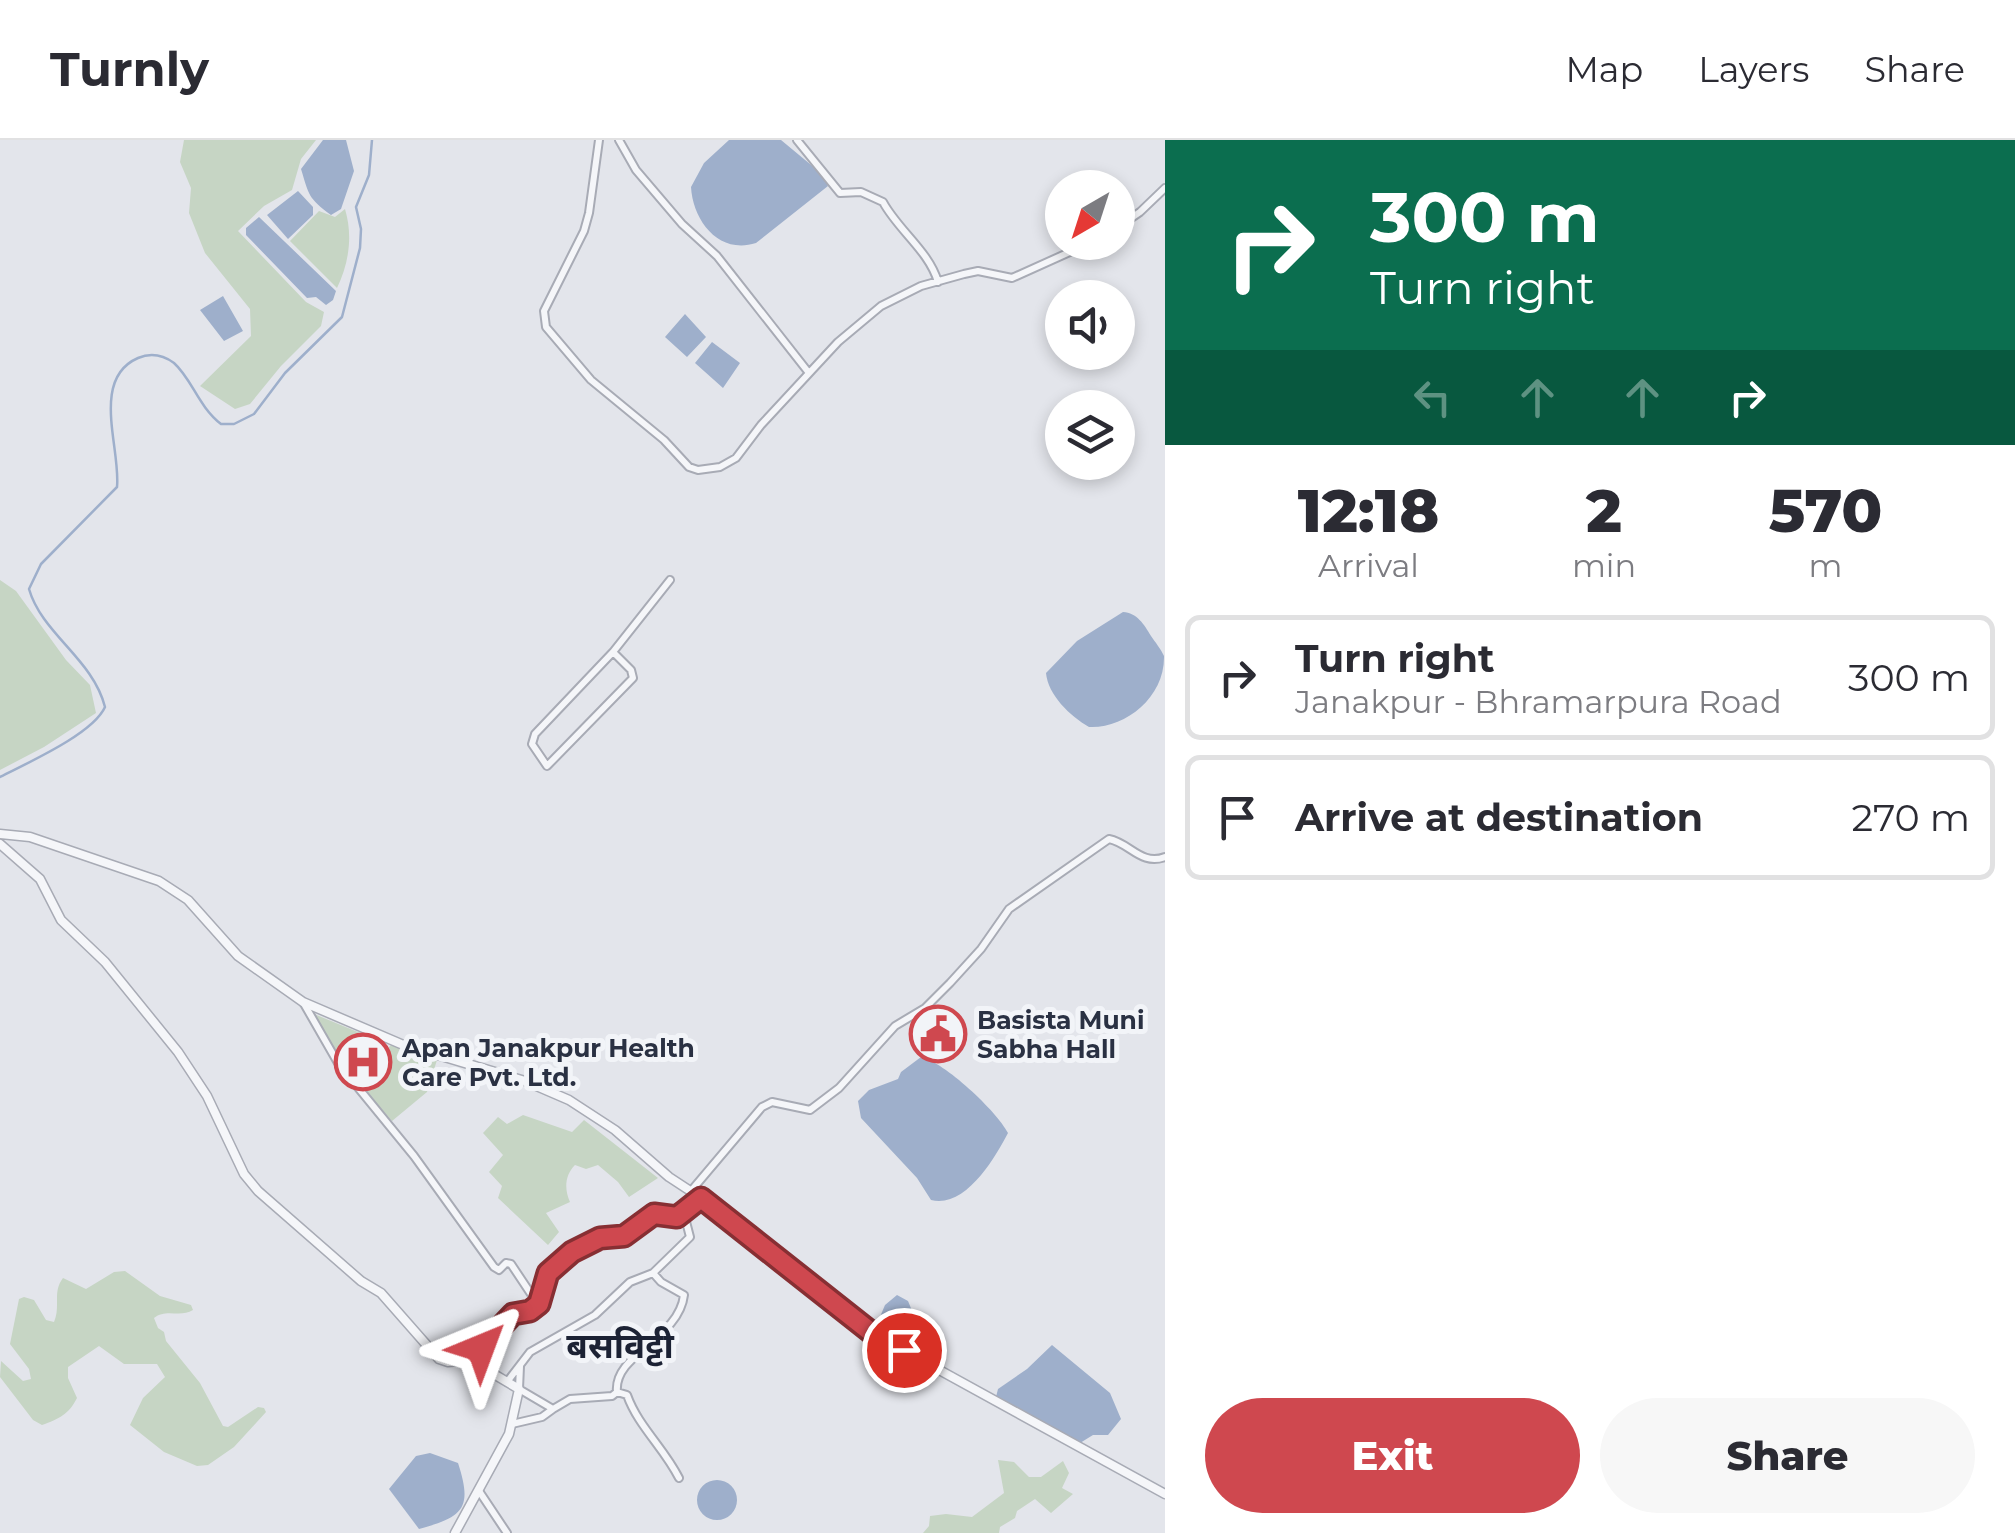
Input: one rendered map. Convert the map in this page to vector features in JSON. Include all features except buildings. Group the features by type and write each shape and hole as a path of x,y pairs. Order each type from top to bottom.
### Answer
{"street":[{"path":"599,140 594,197 584,231 544,311 546,327 581,370 664,440 689,467 698,470 736,458 838,342 881,306 921,286 978,272 1012,278 1052,260"},
{"path":"619,140 663,204 716,256 809,373"},
{"path":"798,140 840,193 861,192 883,202 890,218 933,267 938,282"},
{"path":"1135,215 1165,188"},
{"path":"613,652 632,670 633,678 547,766 532,744 535,734 613,652 670,580"},
{"path":"0,834 30,837 160,881 188,900 238,956 303,1002 401,1044 524,1081 570,1100 615,1130 872,1333 1165,1494"},
{"path":"691,1191 762,1106 772,1102 810,1110 839,1088 895,1026 925,1008 950,983 1009,909 1046,881 1109,840 1153,860 1165,857"},
{"path":"0,844 40,879 61,920 105,962 178,1052 207,1096 244,1174 258,1191 361,1281 381,1293 439,1359 470,1360 553,1409"},
{"path":"303,1002 338,1063 406,1145 494,1266 499,1270 506,1263 511,1264 532,1294 540,1296"},
{"path":"470,1360 513,1314 530,1311 539,1304 552,1268 584,1245 600,1238 624,1236 654,1214 677,1217 701,1198"},
{"path":"508,1382 530,1352 595,1315 630,1282 653,1273 690,1237 684,1214"},
{"path":"512,1424 542,1416 570,1399 612,1396 616,1392 616,1382 633,1356 666,1331 684,1302 684,1295 653,1273"},
{"path":"455,1533 512,1424 520,1366"},
{"path":"616,1392 627,1395 635,1416 656,1440 679,1478"},
{"path":"479,1491 507,1533"}],"green space":[{"path":"184,140 316,140 301,159 292,190 264,206 238,231 306,302 324,312 321,326 250,404 235,409 200,386 251,336 250,309 205,253 189,213 191,188 180,162"},
{"path":"345,209 348,249 337,288 290,241 319,211 335,217"},
{"path":"0,580 16,591 66,660 90,685 96,713 0,770"},
{"path":"314,1014 370,1037 349,1054 367,1070 391,1045 437,1060 427,1092 392,1121 341,1063"},
{"path":"523,1115 572,1132 584,1120 658,1178 629,1197 598,1165 586,1169 575,1165 566,1182 570,1202 546,1213 559,1232 548,1245 498,1198 502,1186 489,1172 503,1155 483,1133 498,1117 507,1124"},
{"path":"125,1271 160,1296 191,1305 193,1310 188,1312 154,1318 166,1341 200,1383 223,1426 228,1427 258,1407 266,1412 234,1447 208,1465 197,1466 164,1452 130,1425 143,1398 165,1377 157,1364 124,1364 99,1346 68,1367 68,1378 77,1398 74,1404 63,1415 42,1425 33,1420 0,1377 1,1361 23,1381 31,1379 29,1369 10,1344 19,1299 34,1300 46,1320 54,1322 63,1278 86,1289 114,1272"},
{"path":"998,1460 1014,1462 1029,1477 1041,1477 1063,1461 1069,1473 1062,1488 1073,1494 1051,1513 1035,1499 1000,1527 999,1533 923,1533 930,1516 972,1517 1004,1493"}],"water":[{"path":"323,140 346,140 354,171 341,209 331,215 310,195 301,169"},
{"path":"729,140 781,140 822,174 828,186 756,243 731,244 720,240 703,223 691,187 704,163"},
{"path":"298,191 313,207 313,215 288,239 267,215"},
{"path":"259,217 336,291 333,300 326,305 316,297 307,298 246,235 246,228"},
{"path":"223,296 243,331 224,341 200,310"},
{"path":"685,314 706,337 687,357 665,337"},
{"path":"712,342 740,363 723,388 695,363"},
{"path":"1123,612 1140,620 1160,648 1163,671 1158,685 1140,708 1116,723 1089,727 1061,704 1046,673 1077,641"},
{"path":"921,1057 943,1068 969,1089 1008,1133 977,1179 956,1197 944,1201 931,1200 917,1178 861,1118 858,1101 869,1090 898,1079"},
{"path":"897,1295 908,1301 915,1318 901,1338 895,1339 877,1324 885,1305"},
{"path":"1052,1345 1110,1393 1121,1419 1108,1435 1093,1435 1080,1443 996,1397 998,1389"},
{"path":"430,1453 458,1463 464,1501 455,1515 419,1529 389,1489 416,1456"},
{"path":"717,1480 731,1486 737,1500 731,1514 717,1520 703,1514 697,1500 703,1486"}],"waterway":[{"path":"0,777 74,737 105,707 90,675 45,620 29,589 41,564 117,487 111,398 123,368 138,358 161,357 180,369 206,409 221,424 234,424 254,414 285,373 342,317 360,248 356,207 369,175 372,140"}],"place":[{"name":"Basista Muni Sabha Hall","path":"938,1034"},
{"name":"Apan Janakpur Health Care Pvt. Ltd.","path":"363,1062"}],"district":[{"name":"बसविट्टी","path":"620,1345"}],"route":[{"path":"481,1348 513,1314 530,1311 539,1304 548,1273 572,1252 600,1238 624,1236 654,1214 677,1217 701,1198 872,1333 904,1350"}]}
